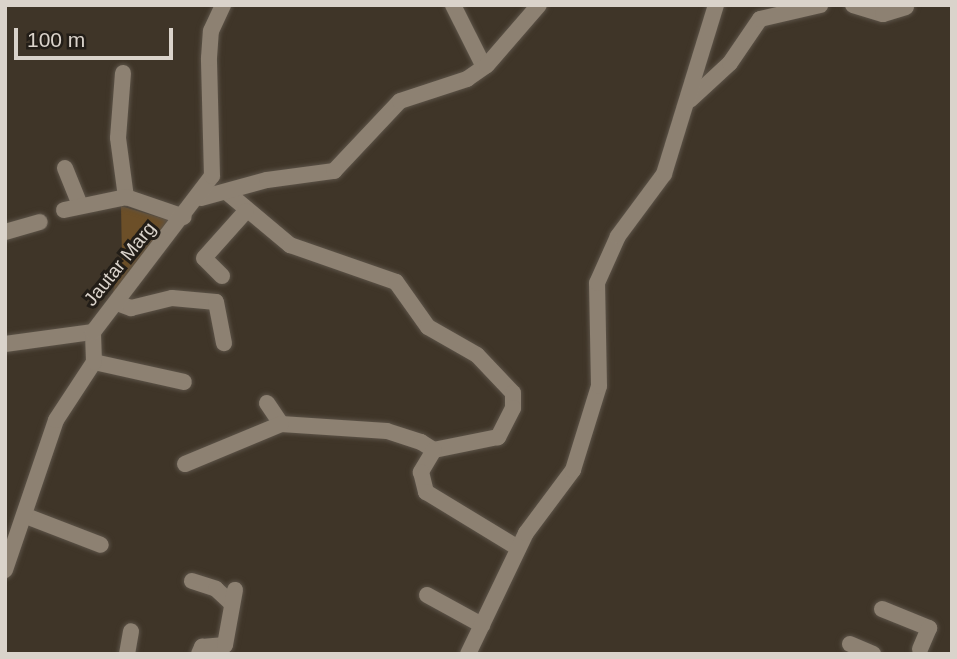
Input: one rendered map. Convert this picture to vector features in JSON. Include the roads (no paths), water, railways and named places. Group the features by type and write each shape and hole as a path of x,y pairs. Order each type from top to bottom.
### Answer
{"street":[{"path":"453,5 484,67"},
{"path":"220,7 209,58 214,158 201,198 229,194 267,180 334,171 400,101 467,79 484,67 539,5"},
{"path":"468,654 518,548 573,470 599,386 595,304 601,271 618,236 659,185 690,100 716,5"},
{"path":"690,100 730,63 760,19 820,5"},
{"path":"853,5 883,13 906,7"},
{"path":"123,73 118,152 126,197"},
{"path":"65,168 80,205"},
{"path":"185,464 281,424 387,431 434,450 498,438 513,408 513,393 477,355 428,327 396,282 290,245 246,211 229,194"},
{"path":"64,210 126,197 184,217"},
{"name":"Jautar Marg","path":"94,362 93,332 201,198"},
{"path":"222,276 204,258 246,211"},
{"path":"6,230 40,222"},
{"path":"117,303 131,308 172,298 216,302 224,343"},
{"path":"5,344 93,332"},
{"path":"5,570 26,516 57,420 94,362 184,382"},
{"path":"267,403 281,424"},
{"path":"434,450 421,472 426,492 518,548"},
{"path":"26,516 101,545"},
{"path":"192,581 205,582 233,597 225,645 202,647 199,654"},
{"path":"427,596 482,625"},
{"path":"882,609 929,628 923,652"},
{"path":"127,654 131,631"},
{"path":"850,644 873,654"}]}
